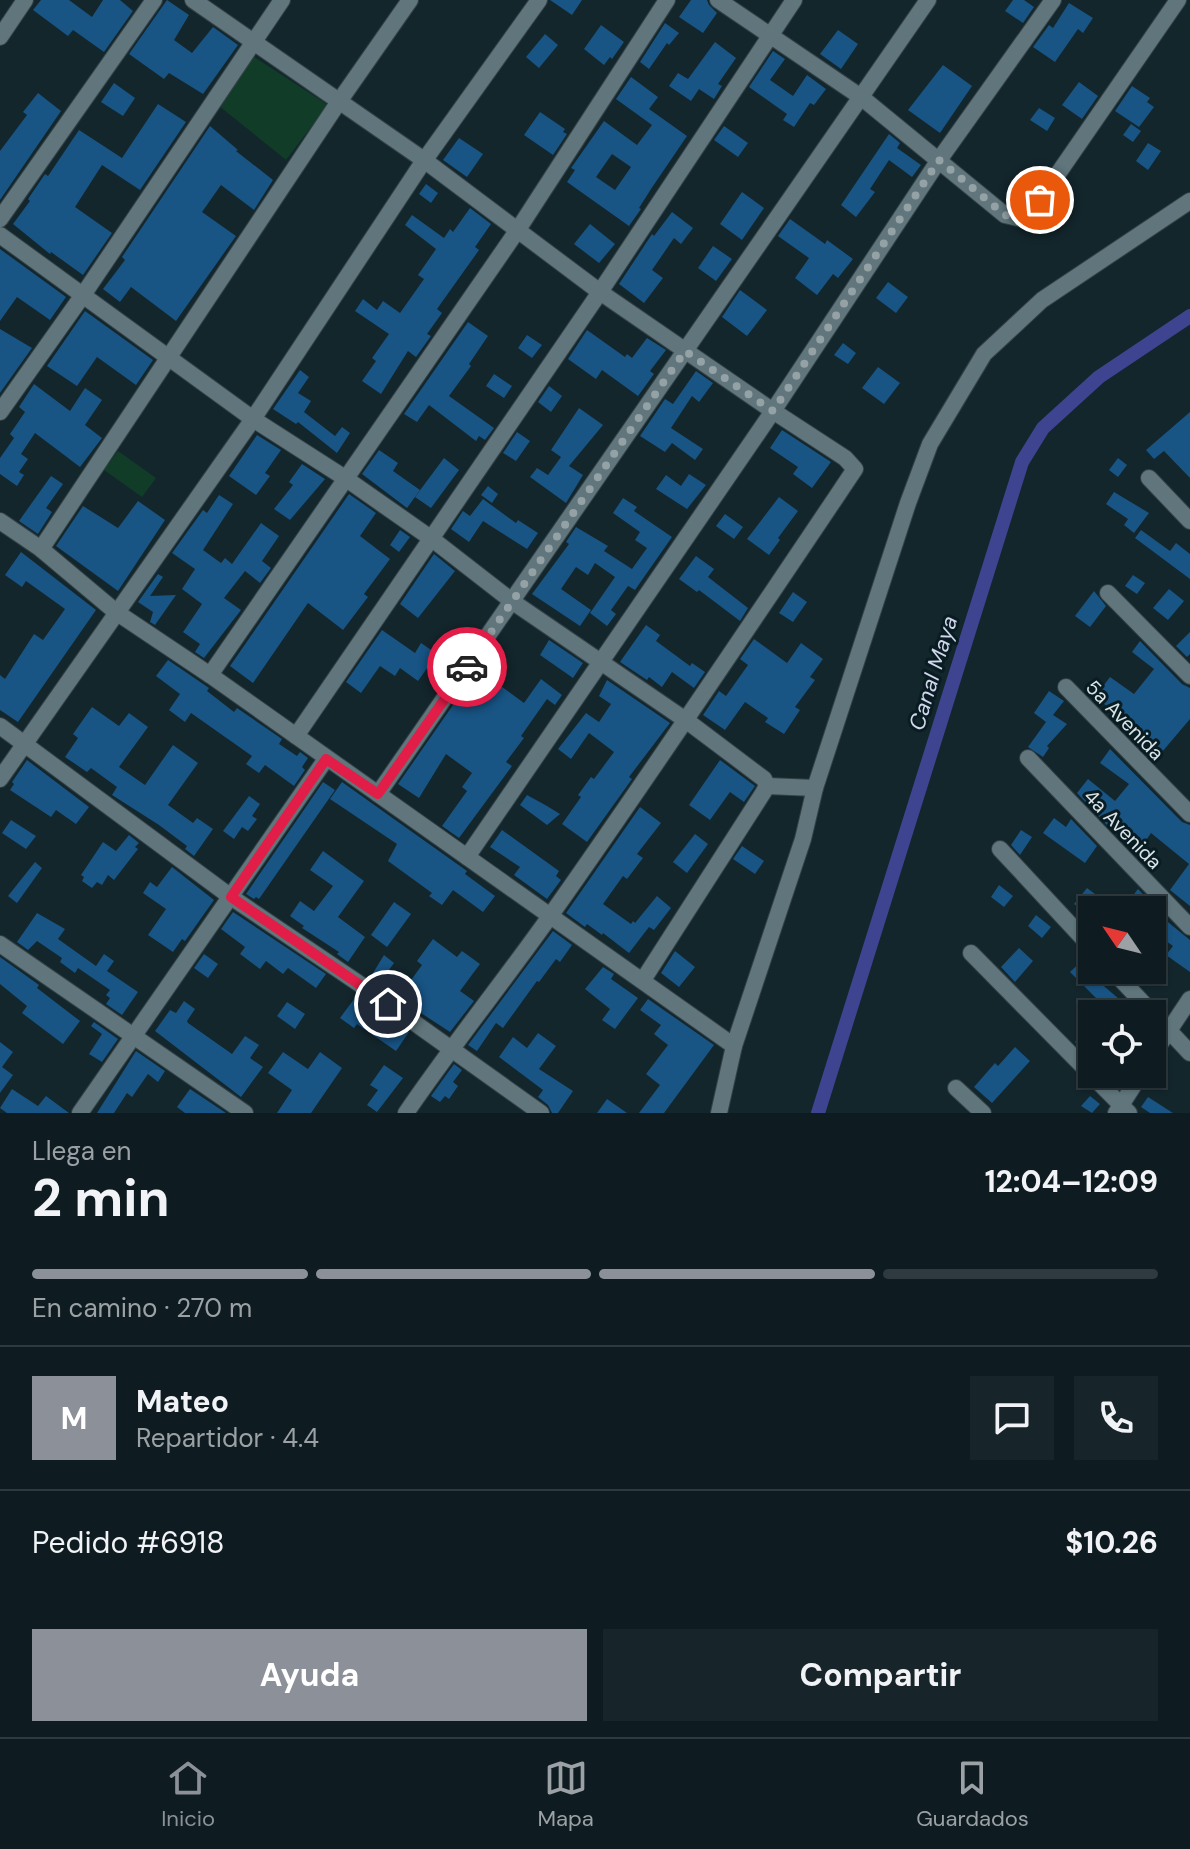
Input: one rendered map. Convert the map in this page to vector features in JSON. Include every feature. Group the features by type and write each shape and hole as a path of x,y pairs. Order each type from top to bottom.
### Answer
{"street":[{"path":"0,37 25,0"},
{"path":"0,219 154,0"},
{"path":"193,0 424,160 600,292 845,458 855,469 687,721 551,915 450,1048 406,1113"},
{"path":"0,412 83,295 282,0"},
{"path":"41,549 410,0"},
{"path":"0,779 253,419 424,160 539,0"},
{"path":"210,675 517,231 667,0"},
{"path":"718,0 861,97 1005,215 1026,220 1178,0"},
{"path":"296,736 600,292 794,0"},
{"path":"378,794 928,0"},
{"path":"467,857 773,411 939,160 1053,0"},
{"path":"719,1113 734,1046 803,839 815,788 930,444 984,354 1042,300 1190,201"},
{"path":"0,235 253,419 345,478 432,539 513,602 687,721 764,779 767,786"},
{"path":"1149,478 1190,521"},
{"path":"0,521 41,549 116,612 210,675 734,1046"},
{"path":"1108,593 1190,676"},
{"name":"5a Avenida","path":"1066,687 1190,814"},
{"path":"0,726 231,897 541,1113"},
{"name":"4a Avenida","path":"1028,758 1190,927"},
{"path":"80,1113 326,759"},
{"path":"767,786 815,788"},
{"path":"643,980 767,786"},
{"path":"1000,849 1078,933"},
{"path":"0,944 245,1113"},
{"path":"971,953 1122,1110 1134,1088"},
{"path":"1125,984 1190,1053"},
{"path":"1166,1034 1190,999"},
{"path":"956,1088 983,1113"}],"green space":[{"path":"253,56 328,105 286,160 219,106"},
{"path":"118,451 156,478 142,497 104,470"}],"building":[{"path":"41,0 69,0 92,17 103,0 120,0 133,11 104,52 73,30 68,36 33,10"},
{"path":"167,0 189,15 174,40 192,53 213,27 238,45 203,94 169,73 164,79 129,54"},
{"path":"550,0 582,0 572,15"},
{"path":"691,0 707,0 717,13 703,33 679,17"},
{"path":"1013,0 1024,0 1034,7 1023,23 1005,11"},
{"path":"1069,3 1093,18 1083,33 1078,29 1055,62 1033,47 1049,25 1053,28"},
{"path":"665,23 679,33 669,45 667,43 649,69 640,62"},
{"path":"601,25 624,42 604,65 584,49"},
{"path":"838,30 858,44 841,69 820,54"},
{"path":"545,34 558,45 539,68 526,57"},
{"path":"715,42 736,58 718,84 722,86 714,99 699,89 691,101 669,86 678,73 688,79"},
{"path":"773,51 785,59 770,80 793,96 807,75 826,89 814,105 810,103 794,127 783,120 787,114 749,87"},
{"path":"943,65 972,86 940,133 908,110"},
{"path":"631,77 658,97 649,109 687,136 629,226 567,182 575,170 571,168 604,121 637,145 652,125 616,99","holes":["612,154 631,167 615,190 596,177"]},
{"path":"1079,82 1098,96 1082,119 1062,105"},
{"path":"114,83 135,98 123,116 101,102"},
{"path":"1132,86 1150,98 1147,102 1154,107 1139,127 1115,111"},
{"path":"38,93 61,111 0,200 0,151 27,115 23,112"},
{"path":"158,104 186,122 140,190 102,165 75,207 112,233 83,275 50,254 13,224 45,174 48,176 79,130 122,158"},
{"path":"1039,108 1055,118 1047,131 1030,120"},
{"path":"540,112 565,129 563,132 567,134 553,155 524,135"},
{"path":"1131,124 1141,131 1133,142 1123,135"},
{"path":"210,126 273,180 254,210 221,185 202,212 236,236 176,321 131,287 120,302 103,289 125,260 122,257"},
{"path":"724,126 748,143 738,157 714,140"},
{"path":"889,134 900,143 897,148 921,165 912,177 889,160 870,189 875,192 856,217 841,205"},
{"path":"459,138 483,154 467,177 443,160"},
{"path":"1148,143 1161,151 1148,170 1136,161"},
{"path":"426,184 438,193 431,203 419,194"},
{"path":"742,192 764,208 742,240 720,224"},
{"path":"470,208 491,224 475,247 479,250 437,309 442,313 427,334 431,336 416,357 408,351 381,394 362,381 376,361 372,358 389,334 355,311 363,299 377,310 383,301 400,313 424,279 418,275 436,249 405,225 412,215 444,238 450,229 453,232"},
{"path":"672,212 693,228 681,244 674,238 652,270 663,278 644,303 619,284 652,234 654,236"},
{"path":"790,219 853,259 838,278 833,274 817,295 795,278 809,258 778,236"},
{"path":"590,224 615,244 599,263 574,244"},
{"path":"713,246 732,259 716,281 698,268"},
{"path":"0,249 66,297 50,320 17,297 0,321"},
{"path":"888,282 908,297 896,313 876,298"},
{"path":"740,290 767,310 747,336 722,317"},
{"path":"85,311 153,360 136,385 97,357 77,386 47,366"},
{"path":"468,322 488,336 449,396 494,428 485,440 479,436 476,441 429,405 417,422 404,414"},
{"path":"0,329 32,348 0,393"},
{"path":"587,330 625,357 627,354 632,358 647,338 666,350 650,371 654,374 638,396 602,370 596,379 568,359"},
{"path":"527,335 542,345 532,358 518,348"},
{"path":"843,343 856,353 848,364 834,355"},
{"path":"878,367 900,383 884,404 862,388"},
{"path":"300,370 309,377 298,393 311,401 304,412 335,436 342,427 350,433 337,453 298,422 296,424 273,409"},
{"path":"696,371 713,383 699,402 692,396 671,428 703,449 695,460 672,443 665,452 640,436 665,399 673,404"},
{"path":"494,374 512,386 504,398 486,386"},
{"path":"34,384 70,411 85,388 102,400 85,425 102,438 80,467 35,433 21,454 28,459 19,472 24,475 17,486 0,474 0,458 14,438 10,434 25,412 19,407"},
{"path":"549,386 562,396 551,412 538,402"},
{"path":"579,408 603,425 569,466 583,475 566,503 530,477 537,468 548,475 561,457 551,450"},
{"path":"1190,412 1190,478 1164,451 1154,459 1146,450"},
{"path":"782,430 831,462 812,488 793,474 798,467 770,448"},
{"path":"517,432 530,441 516,461 503,453"},
{"path":"257,435 281,450 265,473 270,476 256,495 229,476"},
{"path":"379,450 398,463 393,471 420,490 407,508 362,474"},
{"path":"444,458 459,470 431,508 415,497"},
{"path":"1118,458 1127,465 1118,477 1109,470"},
{"path":"302,464 325,479 290,520 274,509 293,485 289,482"},
{"path":"689,474 706,485 687,509 656,489 666,475 681,486"},
{"path":"51,476 63,484 46,508 52,512 38,534 19,521"},
{"path":"488,486 498,494 492,503 481,495"},
{"path":"1114,492 1149,513 1134,533 1124,525 1128,519 1106,504"},
{"path":"349,494 376,513 360,536 390,559 364,594 368,597 343,630 308,603 253,683 230,666"},
{"path":"219,495 233,504 203,550 221,563 225,558 232,564 261,523 279,536 262,561 271,568 260,583 245,571 224,598 241,610 204,658 195,652 200,644 183,632 202,604 182,589 195,569 172,553 203,510 207,513"},
{"path":"779,497 798,511 769,555 747,539"},
{"path":"623,498 637,507 634,511 672,537 635,590 628,586 611,610 616,614 607,626 590,613 615,577 595,563 588,575 576,567 561,589 591,610 580,626 532,594 569,544 566,542 576,527 608,546 604,551 632,569 647,548 635,540 640,532 613,513"},
{"path":"483,499 516,523 518,520 538,533 527,549 483,521 469,542 451,529 463,511 470,516"},
{"path":"138,501 165,520 118,591 56,546 83,506 118,528"},
{"path":"725,514 743,527 734,539 716,526"},
{"path":"400,530 410,537 399,552 390,545"},
{"path":"1141,530 1170,551 1176,543 1190,554 1190,579 1135,538"},
{"path":"21,552 96,610 18,722 0,710 0,675 5,679 34,634 43,640 65,609 26,581 22,587 5,575"},
{"path":"434,554 455,571 418,618 400,604"},
{"path":"696,556 714,569 708,577 748,608 740,621 679,579"},
{"path":"158,574 163,577 150,596 176,595 155,625 150,622 153,612 138,602"},
{"path":"1133,575 1145,583 1137,594 1125,586"},
{"path":"1169,589 1184,601 1168,620 1153,608"},
{"path":"1094,591 1106,606 1090,627 1075,616"},
{"path":"793,592 807,602 793,622 779,613"},
{"path":"646,625 660,635 656,641 690,666 692,663 705,672 694,688 672,672 662,687 620,662"},
{"path":"382,630 415,653 421,643 437,654 418,681 400,668 395,676 380,666 361,693 346,682"},
{"path":"1190,632 1190,654 1187,657 1176,646"},
{"path":"754,639 787,663 801,643 823,659 810,677 815,680 795,707 800,710 784,734 765,722 768,718 745,702 725,730 703,715 719,691 726,696 748,665 740,659"},
{"path":"549,640 583,663 573,678 540,655"},
{"path":"1140,641 1182,684 1190,688 1190,719 1162,752 1113,717 1116,713 1095,697 1110,677 1134,694 1154,669 1132,652"},
{"path":"168,660 209,688 207,691 234,712 237,708 282,739 279,744 297,756 300,752 308,758 302,767 305,770 294,786 265,765 259,773 246,764 252,756 191,713 185,722 169,710 180,694 156,676"},
{"path":"486,675 524,703 541,679 562,695 555,705 547,699 506,762 512,766 459,838 442,826 467,791 462,787 472,773 446,754 419,798 398,784 462,692 470,697"},
{"path":"607,680 670,723 629,777 632,779 587,842 562,824 591,777 594,779 614,752 589,733 571,759 558,749 586,713 599,722 611,704 599,696"},
{"path":"1049,691 1064,701 1053,715 1067,724 1047,746 1049,748 1043,757 1028,747 1046,722 1034,713"},
{"path":"92,707 119,726 129,713 148,727 119,767 145,785 173,745 198,763 168,805 193,823 197,818 213,829 194,856 185,849 187,846 159,825 112,795 117,787 91,768 87,772 65,757 78,738 73,734"},
{"path":"1110,749 1182,822 1190,825 1190,906 1170,890 1189,864 1151,833 1140,849 1108,826 1077,793 1088,779 1115,801 1129,784 1100,763"},
{"path":"27,760 89,807 76,824 56,810 51,817 10,790"},
{"path":"720,760 755,786 744,802 730,792 710,820 689,805"},
{"path":"323,782 335,790 259,899 246,894"},
{"path":"342,782 467,871 465,874 495,896 483,912 453,890 442,905 429,896 432,893 388,861 397,844 330,799"},
{"path":"527,795 560,814 547,825 520,805"},
{"path":"249,796 260,804 252,816 257,819 248,831 242,827 234,839 223,831"},
{"path":"640,807 661,823 637,854 643,858 627,879 623,876 603,904 631,924 657,896 671,908 654,930 649,927 629,953 603,933 587,924 585,927 566,913"},
{"path":"1054,818 1066,827 1071,819 1097,846 1085,863 1043,833"},
{"path":"11,820 36,836 26,849 2,833"},
{"path":"502,830 559,871 556,876 561,880 547,899 514,875 520,867 490,847"},
{"path":"1021,830 1032,837 1020,855 1011,845"},
{"path":"695,834 708,844 687,873 673,862"},
{"path":"129,835 139,843 135,847 138,849 114,880 108,875 102,885 97,882 92,888 82,881 84,877 81,875 103,842 116,851"},
{"path":"742,846 764,861 755,874 733,859"},
{"path":"323,851 364,881 338,917 365,937 348,962 290,916 300,901 314,911 333,886 310,870"},
{"path":"35,862 42,868 17,903 8,896"},
{"path":"172,867 214,900 185,941 182,939 173,952 148,935 166,909 143,893 150,882 157,887"},
{"path":"999,885 1013,896 1004,907 991,897"},
{"path":"1087,888 1098,896 1080,896"},
{"path":"1138,889 1145,896 1133,896"},
{"path":"394,902 411,914 387,947 371,935"},
{"path":"233,912 326,974 316,988 288,968 283,974 266,961 260,969 240,954 245,947 221,929"},
{"path":"37,913 65,929 58,939 96,966 104,954 114,961 107,971 138,992 122,1015 106,1004 110,998 106,995 110,990 78,968 75,973 60,962 62,958 37,941 28,950 17,942"},
{"path":"1036,915 1051,927 1042,938 1028,926"},
{"path":"1166,921 1190,940 1190,972 1166,955 1173,946 1166,941"},
{"path":"553,931 572,945 560,962 556,959 537,981 503,1028 496,1023 477,1051 468,1045"},
{"path":"433,939 457,957 462,951 480,964 460,991 474,1001 450,1032 398,998 422,965 417,961"},
{"path":"1019,948 1033,961 1015,982 1001,967"},
{"path":"675,951 695,967 679,987 661,973"},
{"path":"204,954 218,964 208,978 194,968"},
{"path":"384,955 394,963 379,984 370,978"},
{"path":"0,957 39,985 37,988 80,1021 63,1044 22,1013 27,1006 0,984"},
{"path":"1078,964 1078,980 1070,972"},
{"path":"603,967 614,974 611,979 638,998 615,1029 602,1020 610,1009 585,989"},
{"path":"1082,984 1102,984 1119,999 1094,1000 1096,998"},
{"path":"357,995 409,1032 396,1051 357,1024 354,1028 340,1018"},
{"path":"648,999 714,1045 664,1113 639,1113 660,1085 646,1074 668,1045 654,1034 661,1025 640,1010"},
{"path":"184,1001 195,1009 188,1023 232,1054 245,1036 259,1045 250,1058 263,1067 241,1097 155,1031 170,1010 176,1013"},
{"path":"287,1002 305,1014 295,1029 277,1016"},
{"path":"94,1022 118,1039 102,1062 89,1054 102,1034 91,1026"},
{"path":"538,1033 556,1046 539,1069 573,1091 558,1113 552,1113 538,1097 543,1090 499,1057 513,1037 527,1048"},
{"path":"0,1042 13,1052 2,1067 13,1075 0,1093"},
{"path":"1015,1047 1030,1061 992,1103 974,1087 995,1063 998,1066"},
{"path":"136,1051 165,1071 158,1082 148,1074 132,1097 127,1093 114,1113 97,1113"},
{"path":"283,1052 308,1069 320,1052 342,1068 311,1113 277,1113 292,1090 268,1073"},
{"path":"454,1064 462,1070 453,1082 458,1086 449,1099 445,1096 440,1102 431,1096"},
{"path":"384,1065 403,1078 377,1112 367,1105 378,1090 370,1085"},
{"path":"12,1089 38,1106 46,1096 69,1113 7,1113 0,1108"},
{"path":"190,1089 226,1113 185,1113 177,1107"},
{"path":"1090,1096 1100,1104 1092,1113 1081,1106"},
{"path":"1148,1097 1173,1113 1150,1113 1141,1107"},
{"path":"607,1099 627,1113 597,1113"}],"waterway":[{"name":"Canal Maya","path":"818,1113 1022,462 1043,428 1099,377 1190,316"}],"way so far":[{"path":"467,667 685,351 773,411 939,160 1005,215 1026,220 1040,200"}],"route":[{"path":"388,1004 231,897 326,759 378,794 467,667"}]}
